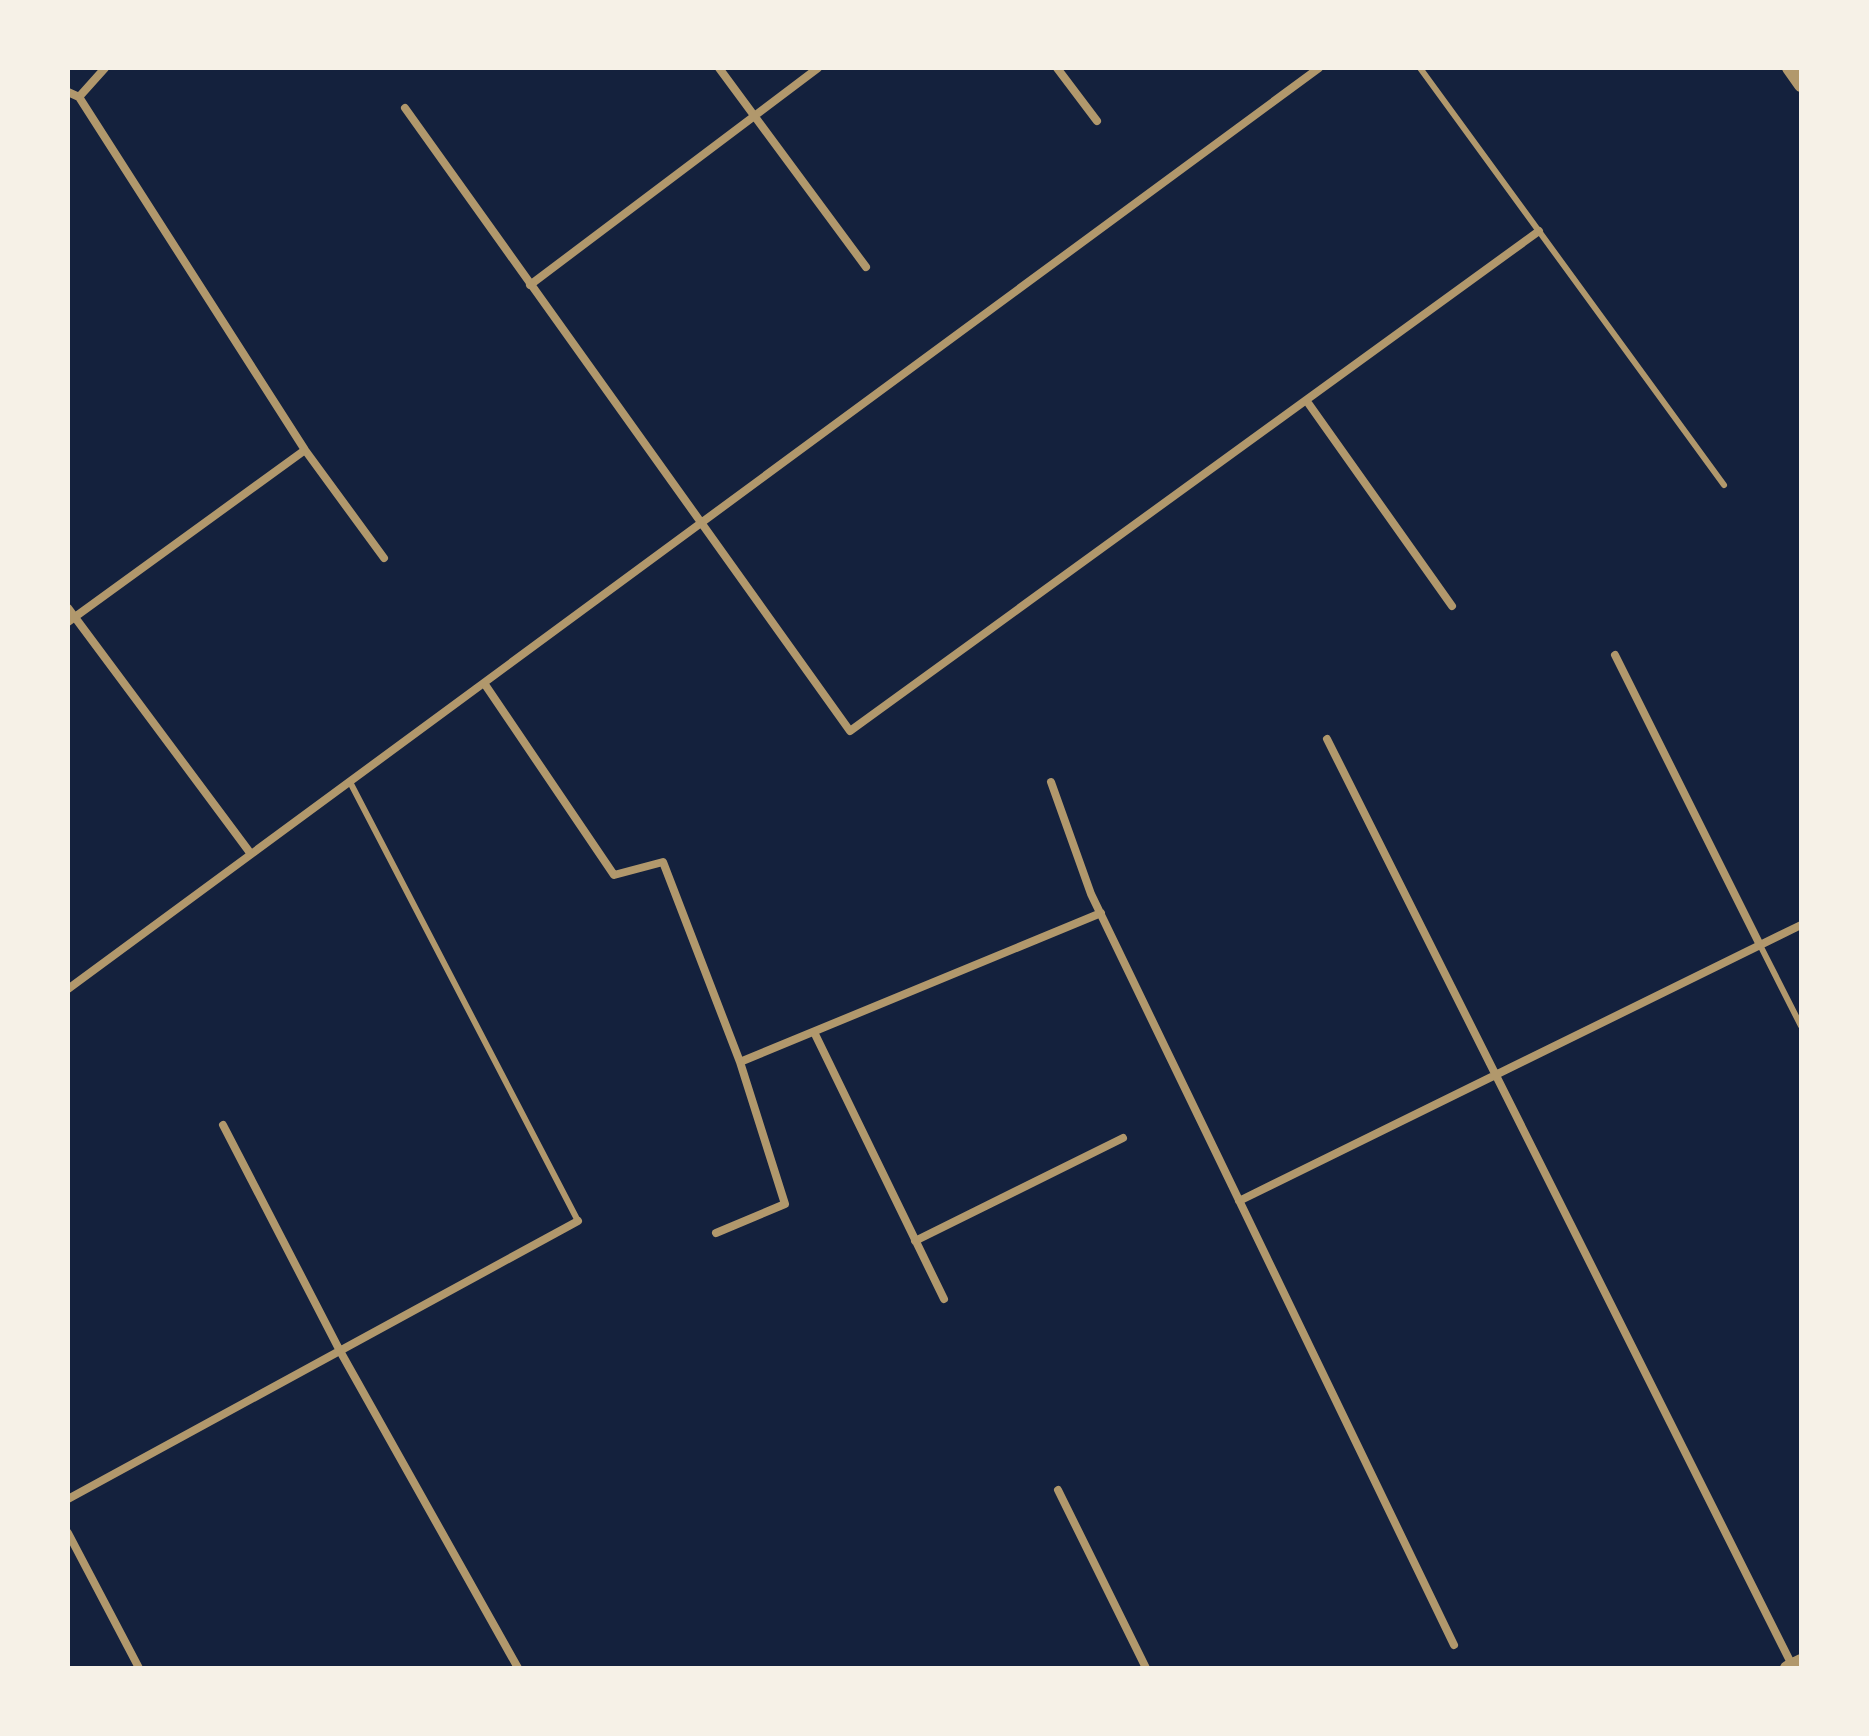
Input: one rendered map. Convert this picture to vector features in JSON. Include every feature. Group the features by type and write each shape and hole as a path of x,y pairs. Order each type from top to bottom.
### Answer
{"street":[{"path":"79,97 105,68"},
{"path":"719,68 866,267"},
{"path":"530,285 818,68"},
{"path":"1057,68 1097,121"},
{"path":"68,989 351,784 1319,68"},
{"path":"1789,68 1801,85"},
{"path":"68,92 79,97 305,450 384,558"},
{"path":"405,108 850,731 1539,231"},
{"path":"1306,400 1452,606"},
{"path":"72,620 305,450"},
{"path":"68,608 72,620 251,854"},
{"path":"1615,655 1760,945"},
{"path":"484,683 614,875 663,862 740,1062 785,1204 716,1233"},
{"path":"1327,739 1793,1665"},
{"path":"1051,782 1101,913 1454,1645"},
{"path":"740,1062 1101,913"},
{"path":"1239,1201 1801,925"},
{"path":"814,1032 944,1299"},
{"path":"223,1125 340,1351 518,1668"},
{"path":"915,1241 1123,1138"},
{"path":"68,1499 578,1221"},
{"path":"1058,1490 1146,1668"},
{"path":"68,1533 139,1668"}],"lane":[{"path":"1420,68 1724,485"},
{"path":"351,784 578,1221"},
{"path":"1760,945 1801,1026"}]}
